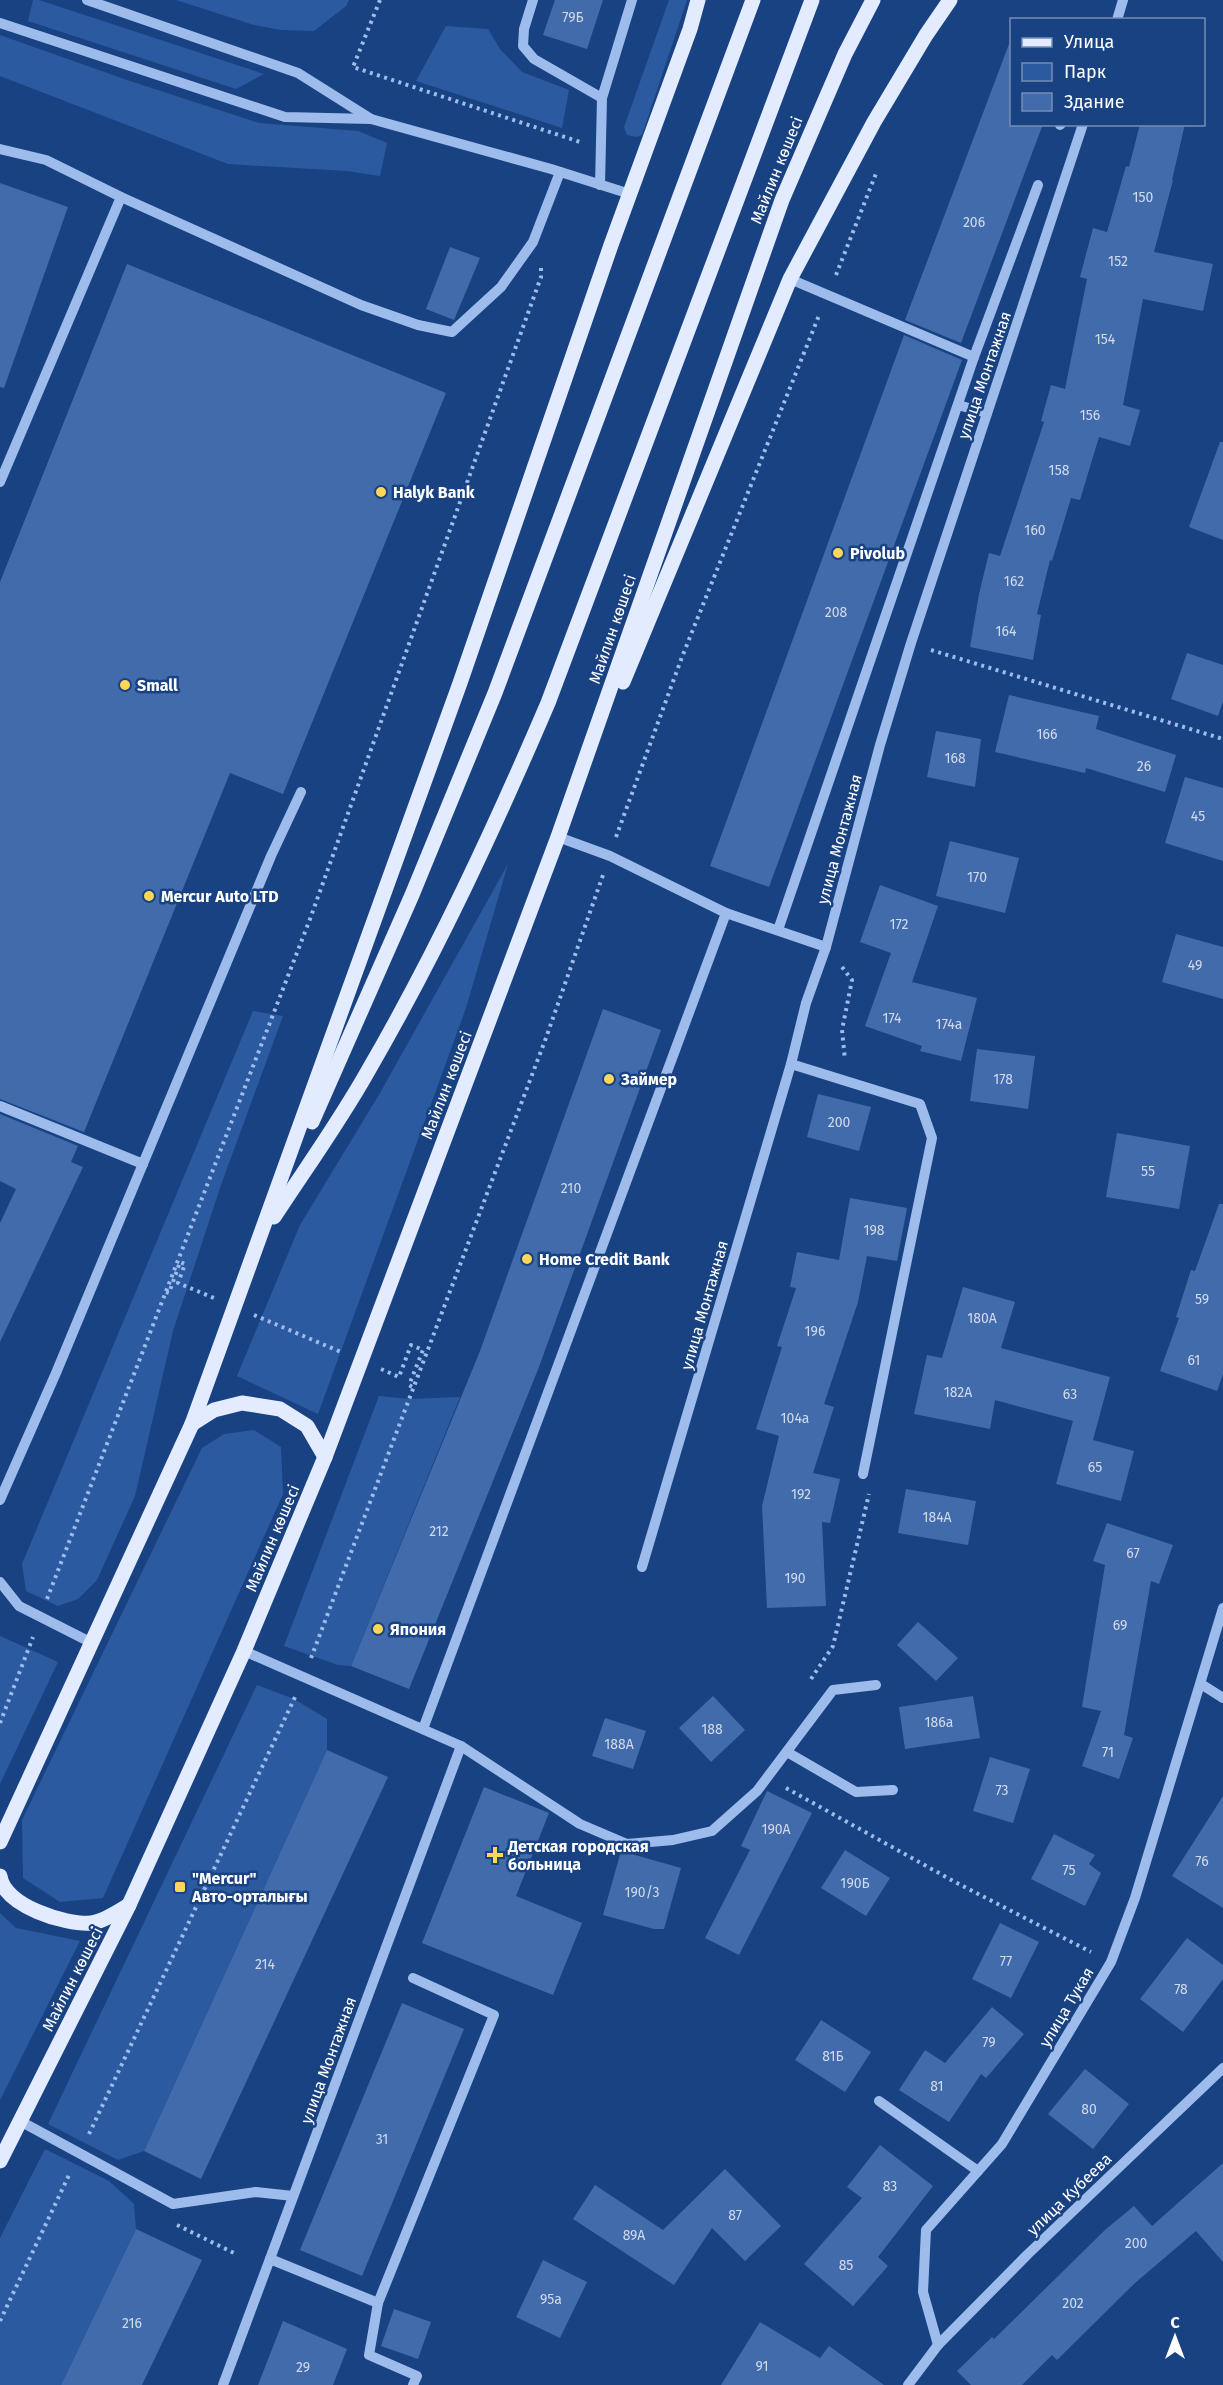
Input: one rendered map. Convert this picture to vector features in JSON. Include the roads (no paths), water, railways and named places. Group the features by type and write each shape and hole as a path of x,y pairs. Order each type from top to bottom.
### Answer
{"main road":[{"name":"Майлин көшесі","path":"0,1842 192,1424 460,683 698,0"},
{"name":"Майлин көшесі","path":"260,1239 412,895 495,693 753,0"},
{"name":"Майлин көшесі","path":"260,1239 367,1073 447,927 504,805 548,703 812,0"},
{"name":"Майлин көшесі","path":"0,2161 129,1905 244,1651 325,1457 558,837 782,200 845,54 873,0"},
{"path":"558,837 790,279 874,122 926,35 950,0"},
{"path":"192,1424 214,1410 242,1403 280,1409 307,1426 325,1457"},
{"path":"0,1876 1,1883 19,1903 56,1919 92,1923 129,1905"}],"street":[{"path":"87,0 298,73 371,119"},
{"path":"532,0 524,29 523,46 534,59 602,98"},
{"path":"600,185 602,98 632,0"},
{"path":"1118,18 1123,0"},
{"path":"0,22 285,117 371,119 630,194"},
{"name":"улица Монтажная","path":"642,1567 791,1064 806,1003 826,946 880,745 911,643 1082,126"},
{"path":"0,149 46,160 121,197 361,305 418,325 452,332 501,287 532,242 560,172"},
{"path":"778,930 974,357 1038,185"},
{"path":"0,482 121,197"},
{"path":"790,279 974,357"},
{"path":"958,405 987,413"},
{"path":"0,1500 56,1372 271,856 301,792"},
{"path":"558,837 610,856 726,913 826,946"},
{"path":"423,1729 726,913"},
{"path":"791,1064 920,1104 932,1138 863,1473"},
{"path":"0,1106 143,1164"},
{"path":"0,1582 20,1606 92,1643"},
{"name":"улица Тукая","path":"938,2345 922,2292 926,2230 1002,2144 1111,1962 1135,1898 1223,1608"},
{"path":"244,1651 461,1746 580,1824 627,1844 673,1840 712,1831 757,1791 833,1690 876,1685"},
{"path":"1201,1684 1223,1698"},
{"name":"улица Монтажная","path":"223,2385 461,1746"},
{"path":"787,1752 856,1792 893,1790"},
{"path":"413,1978 494,2015 378,2303 369,2355 417,2376 413,2385"},
{"name":"улица Кубеева","path":"938,2345 1028,2254 1223,2068"},
{"path":"879,2101 978,2171"},
{"path":"20,2121 173,2204 255,2192 293,2196"},
{"path":"270,2259 378,2303"},
{"path":"908,2385 938,2345"}],"place":[{"name":"Halyk Bank","path":"381,492"},
{"name":"Pivolub","path":"838,553"},
{"name":"Small","path":"125,685"},
{"name":"Mercur Auto LTD","path":"149,896"},
{"name":"Займер","path":"609,1079"},
{"name":"Home Credit Bank","path":"527,1259"},
{"name":"Япония","path":"378,1629"},
{"name":"Детская городская больница","path":"495,1855"},
{"name":"\"Mercur\" Авто-орталығы","path":"180,1887"}]}
